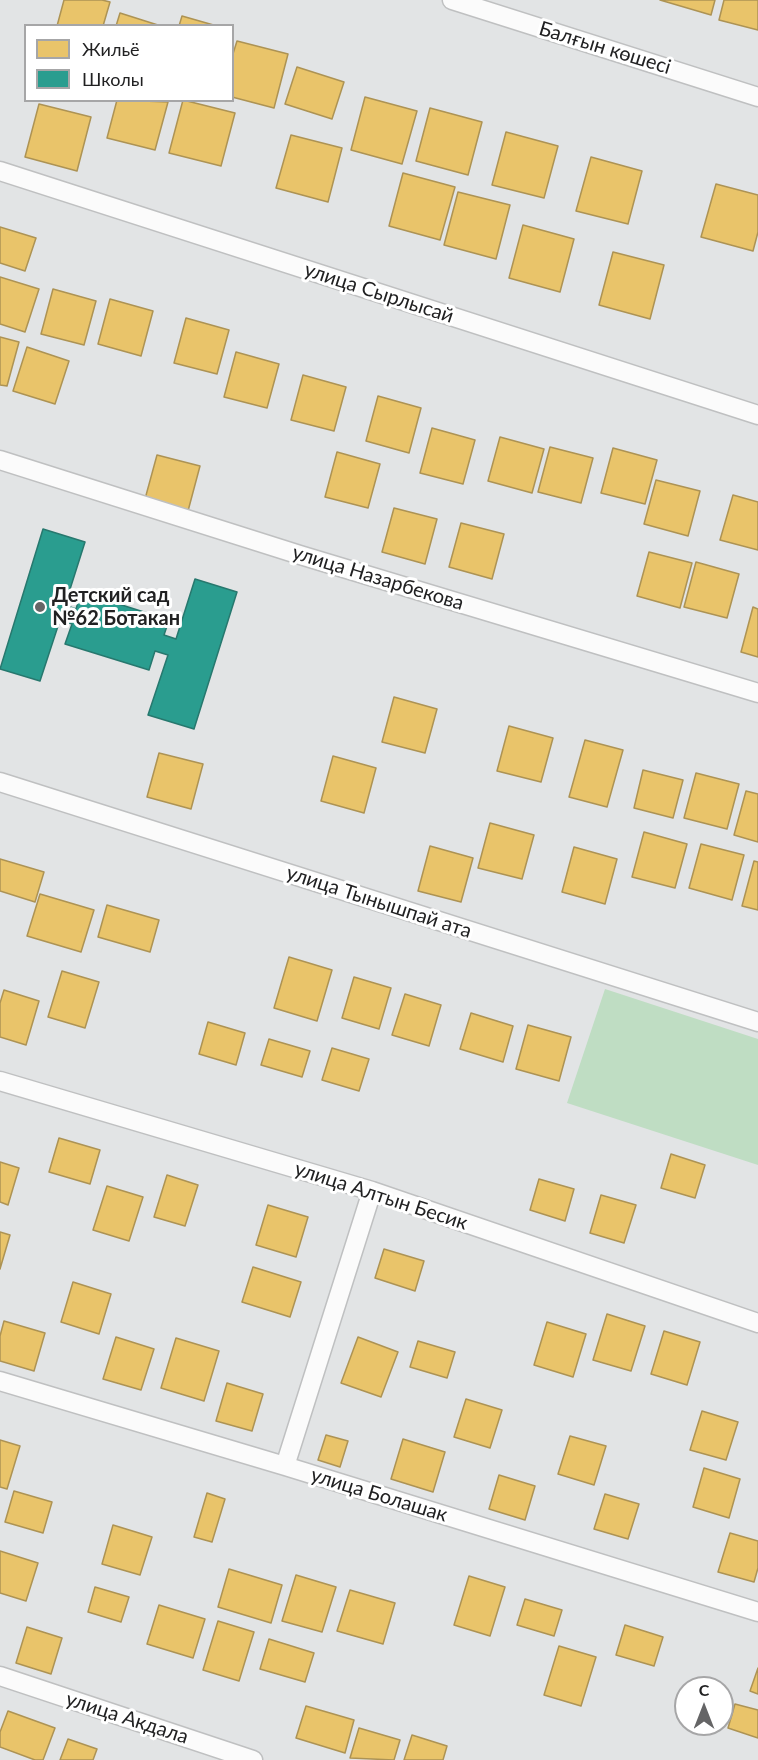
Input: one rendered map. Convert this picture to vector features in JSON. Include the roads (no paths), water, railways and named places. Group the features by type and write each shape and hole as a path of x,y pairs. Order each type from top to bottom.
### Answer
{"street":[{"name":"Балғын көшесі","path":"452,0 758,97"},
{"name":"улица Сырлысай","path":"0,171 758,415"},
{"name":"улица Назарбекова","path":"0,459 300,555 758,693"},
{"name":"улица Тынышпай ата","path":"0,782 758,1022"},
{"name":"улица Алтын Бесик","path":"0,1081 372,1191 758,1323"},
{"path":"285,1466 372,1191"},
{"name":"улица Болашак","path":"0,1381 758,1612"},
{"name":"улица Акдала","path":"0,1676 253,1760"}],"place":[{"name":"Детский сад №62 Ботакан","path":"40,607"}]}
